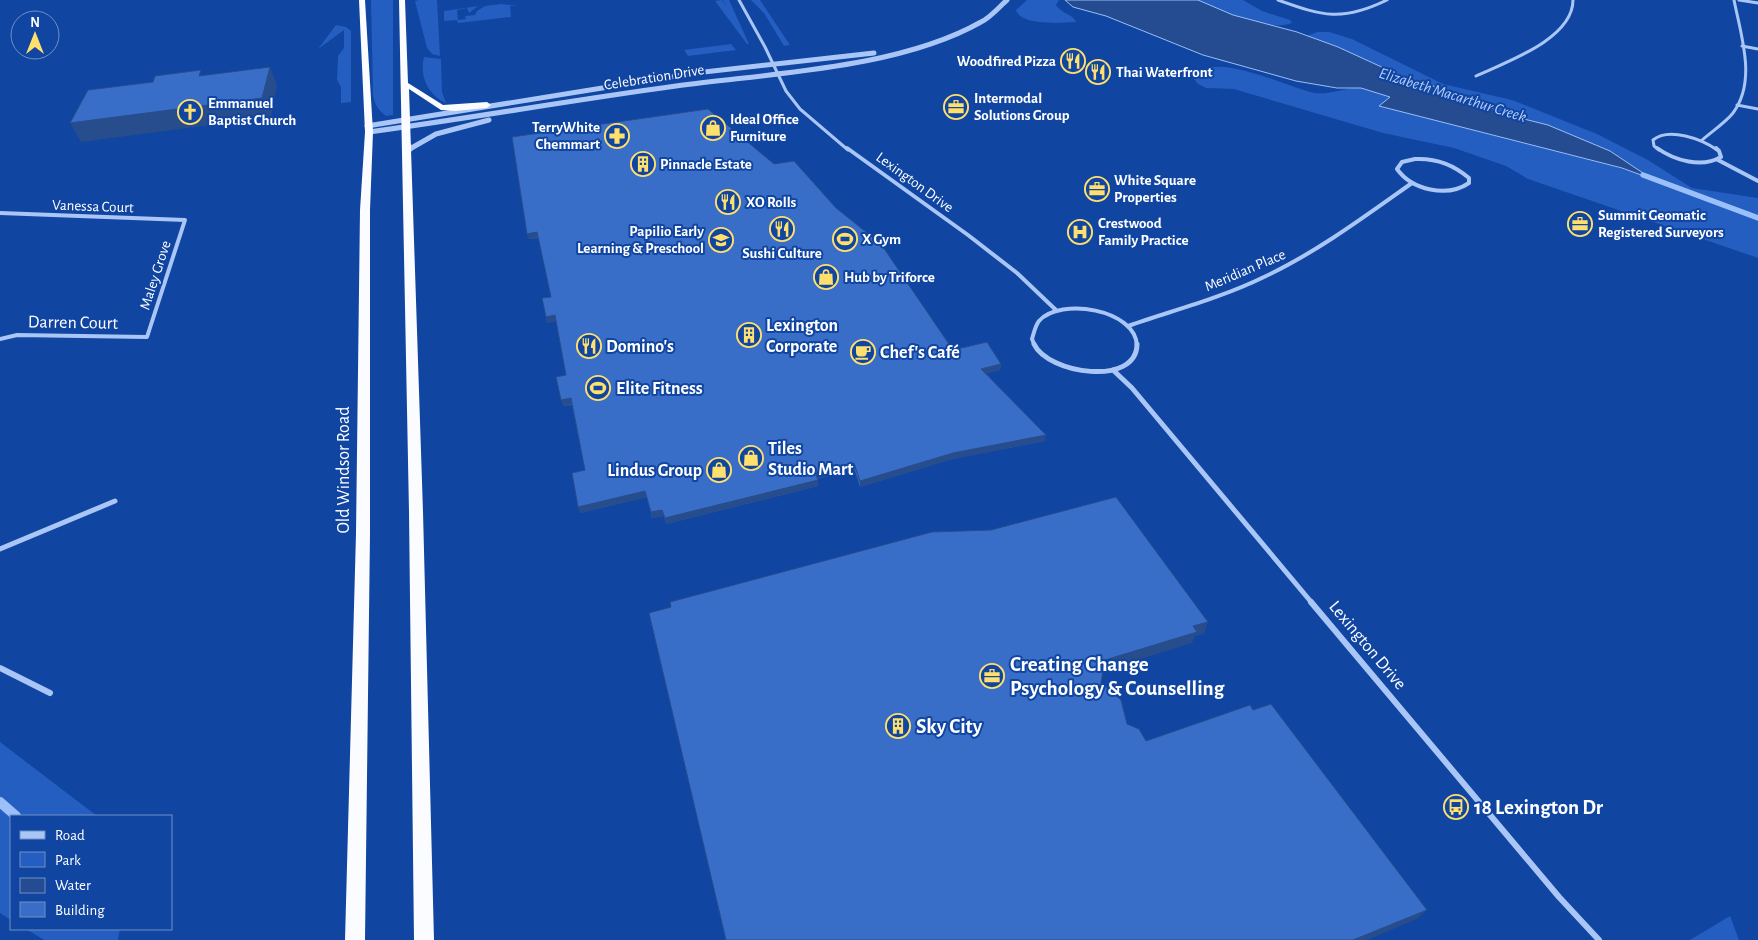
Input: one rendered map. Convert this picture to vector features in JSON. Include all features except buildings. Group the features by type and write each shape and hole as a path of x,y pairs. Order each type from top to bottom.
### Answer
{"highway":[{"name":"Old Windsor Road","path":"356,940 363,543 365,210 368,129 362,0"},
{"path":"402,0 424,940"},
{"path":"404,84 441,106 455,108 487,105"}],"street":[{"name":"Lexington Drive","path":"738,0 773,63 786,91 814,122 968,235 1023,279 1057,311"},
{"name":"Celebration Drive","path":"405,124 518,112 692,84 856,62 933,43 993,15 1007,0"},
{"path":"1278,0 1314,13 1337,16 1358,13 1387,0"},
{"path":"1476,76 1526,53 1553,37 1562,27 1573,5 1573,0"},
{"path":"1701,141 1733,113 1746,87 1744,53 1734,0"},
{"path":"1739,0 1758,3"},
{"path":"1742,46 1758,49"},
{"name":"Celebration Drive","path":"405,124 487,105 695,73 906,49"},
{"path":"1736,105 1758,109"},
{"path":"407,150 436,134 518,112"},
{"path":"368,129 405,124"},
{"path":"1718,160 1721,157 1719,151 1701,141 1670,135 1654,138 1652,143 1662,152 1676,158 1701,162 1718,160 1758,181"},
{"path":"1418,159 1439,161 1458,168 1465,173 1469,183 1458,190 1447,191 1412,183 1404,179 1397,169 1398,165 1402,162 1418,159"},
{"name":"Meridian Place","path":"1128,326 1281,270 1330,240 1412,183"},
{"name":"Vanessa Court","path":"0,213 185,220"},
{"name":"Maley Grove","path":"147,337 185,220"},
{"path":"1084,309 1117,318 1128,326 1136,336 1138,348 1135,357 1125,365 1113,370 1085,371 1064,367 1049,361 1038,353 1032,343 1032,331 1038,321 1057,311 1084,309"},
{"name":"Darren Court","path":"0,338 17,335 147,337"},
{"name":"Lexington Drive","path":"1113,370 1132,388 1559,897 1598,940"},
{"path":"0,549 115,501"},
{"path":"0,668 50,693"}],"green space":[{"path":"371,0 393,0 393,115 386,116 381,112 373,95"},
{"path":"437,0 440,56 432,54 427,48 415,1"},
{"path":"722,0 727,7 723,0 729,0 749,44 747,44 715,1"},
{"path":"751,0 760,0 790,45 784,46 764,13"},
{"path":"1027,0 1059,0 1056,5 1076,22 1042,22 1025,19 1016,10"},
{"path":"1198,0 1243,0 1262,11 1290,20 1292,23 1270,25 1258,23 1232,15"},
{"path":"501,4 518,6 510,6 511,17 458,23 457,20 444,21 444,11 478,6 469,13 467,8 457,10 458,20 466,19 465,16 475,15 477,11 485,6"},
{"path":"336,25 346,27 351,31 351,102 341,103 341,87 337,80 338,56 344,48 344,30 318,49"},
{"path":"1317,32 1329,32 1352,39 1443,84 1512,100 1597,134 1648,160 1692,188 1758,198 1758,258 1528,179 1506,166 1454,148 1383,133 1234,89 1206,88 1198,84 1194,79 1202,70 1215,67 1250,72 1315,93 1355,88 1365,89 1391,97 1379,106 1617,167 1650,178 1548,125 1504,114 1477,101 1433,86 1409,85 1386,78 1338,47 1307,36"},
{"path":"731,44 736,50 688,56 684,50"},
{"path":"424,57 441,59 442,92 446,103 434,95 426,84 423,71"},
{"path":"0,742 96,815 10,815 10,919 0,913"},
{"path":"1730,916 1739,940 1690,940"},
{"path":"28,930 120,930 118,940 44,940"}],"water":[{"path":"1065,0 1198,0 1233,15 1297,32 1338,47 1386,69 1386,78 1409,85 1433,86 1477,101 1504,114 1548,125 1610,151 1652,179 1622,168 1379,106 1390,97 1361,88 1337,88 1296,81 1203,55 1106,16 1073,7"}],"waterway":[{"name":"Elizabeth Macarthur Creek","path":"1643,175 1758,218"},
{"path":"0,802 15,815"}],"place":[{"name":"Woodfired Pizza","path":"1073,61"},
{"name":"Thai Waterfront","path":"1098,72"},
{"name":"Intermodal Solutions Group","path":"956,107"},
{"name":"Emmanuel Baptist Church","path":"190,112"},
{"name":"Ideal Office Furniture","path":"713,128"},
{"name":"TerryWhite Chemmart","path":"617,136"},
{"name":"Pinnacle Estate","path":"643,164"},
{"name":"White Square Properties","path":"1097,189"},
{"name":"XO Rolls","path":"728,202"},
{"name":"Summit Geomatic Registered Surveyors","path":"1580,224"},
{"name":"Sushi Culture","path":"782,229"},
{"name":"Crestwood Family Practice","path":"1080,232"},
{"name":"X Gym","path":"845,239"},
{"name":"Papilio Early Learning & Preschool","path":"721,240"},
{"name":"Hub by Triforce","path":"826,277"},
{"name":"Lexington Corporate","path":"749,335"},
{"name":"Domino's","path":"589,346"},
{"name":"Chef's Café","path":"863,352"},
{"name":"Elite Fitness","path":"598,388"},
{"name":"Tiles Studio Mart","path":"751,458"},
{"name":"Lindus Group","path":"719,470"},
{"name":"Creating Change Psychology & Counselling","path":"992,676"},
{"name":"Sky City","path":"898,726"},
{"name":"18 Lexington Dr","path":"1456,807"}]}
